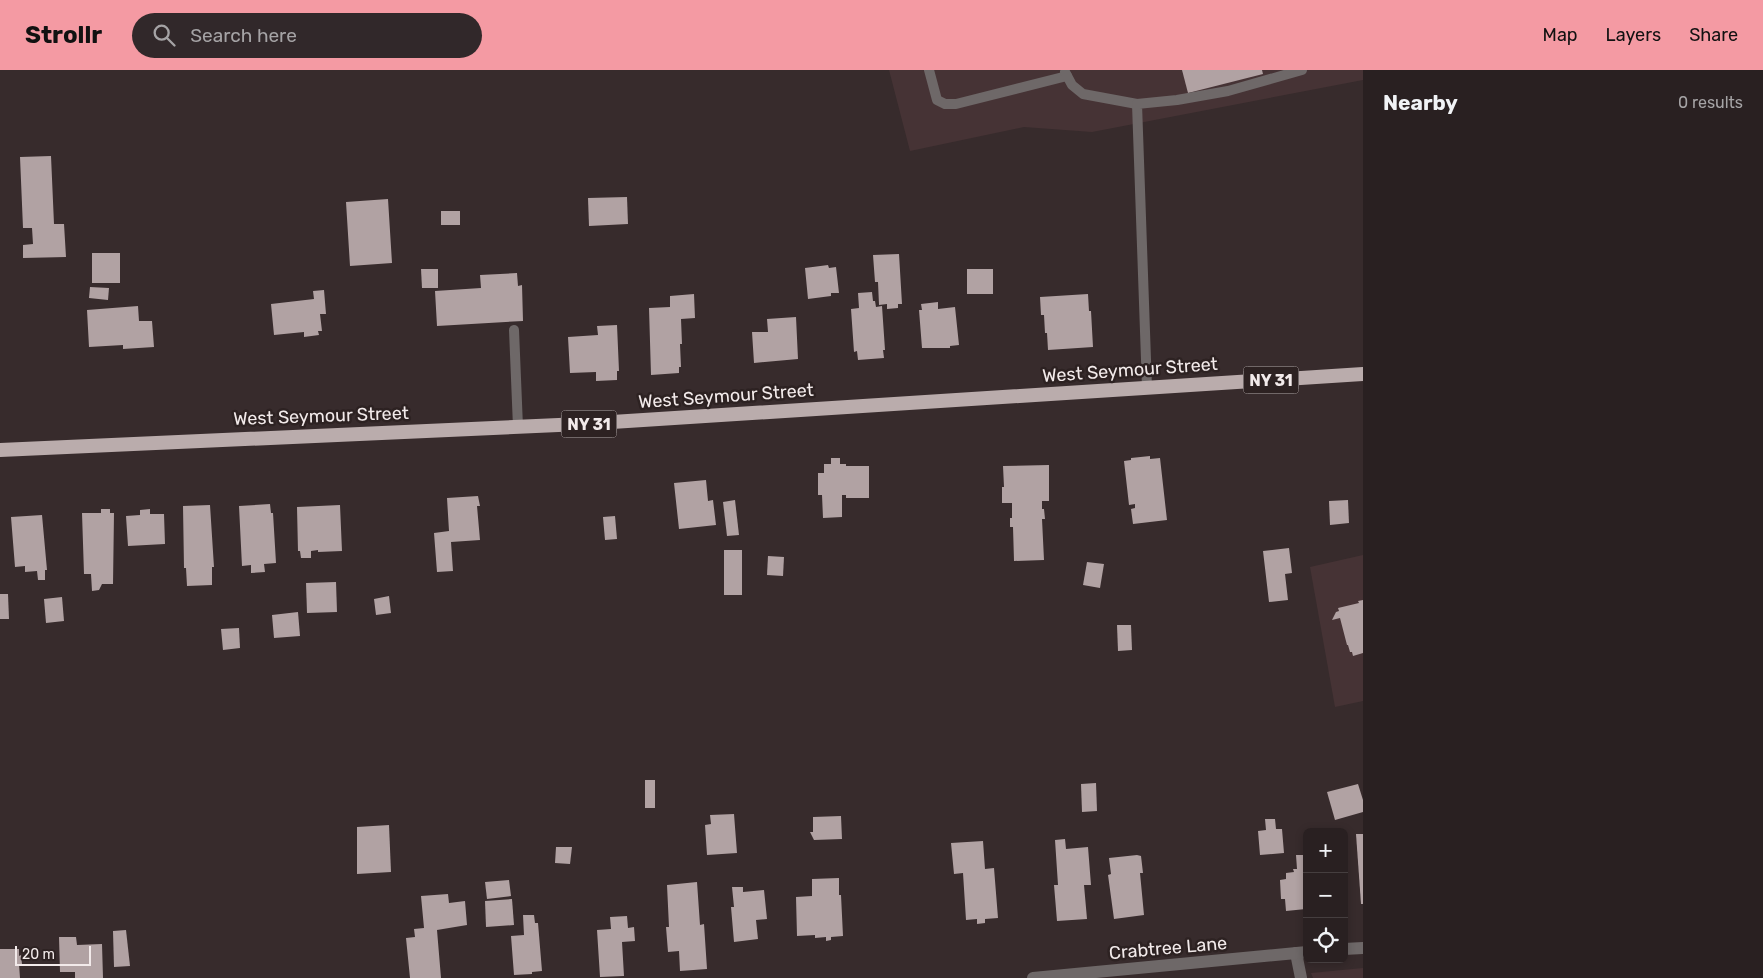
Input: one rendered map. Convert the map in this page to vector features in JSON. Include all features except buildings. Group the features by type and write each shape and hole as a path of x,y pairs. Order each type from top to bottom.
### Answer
{"highway":[{"name":"West Seymour Street","path":"0,450 581,424 1363,374"}],"street":[{"path":"1348,950 1363,948"},
{"path":"1301,953 1301,978"},
{"name":"Crabtree Lane","path":"1034,978 1301,953"}],"lane":[{"path":"929,70 937,100 945,104 956,104 1066,73 1072,85 1084,94 1137,104 1176,100 1228,91 1302,70"},
{"path":"1137,104 1147,388"},
{"path":"514,330 518,427"}],"shaded area":[{"path":"889,70 1363,70 1363,80 1092,132 1024,127 910,151"},
{"path":"1363,555 1363,701 1335,707 1310,567"},
{"path":"1363,968 1363,978 1313,978 1311,973"}]}
